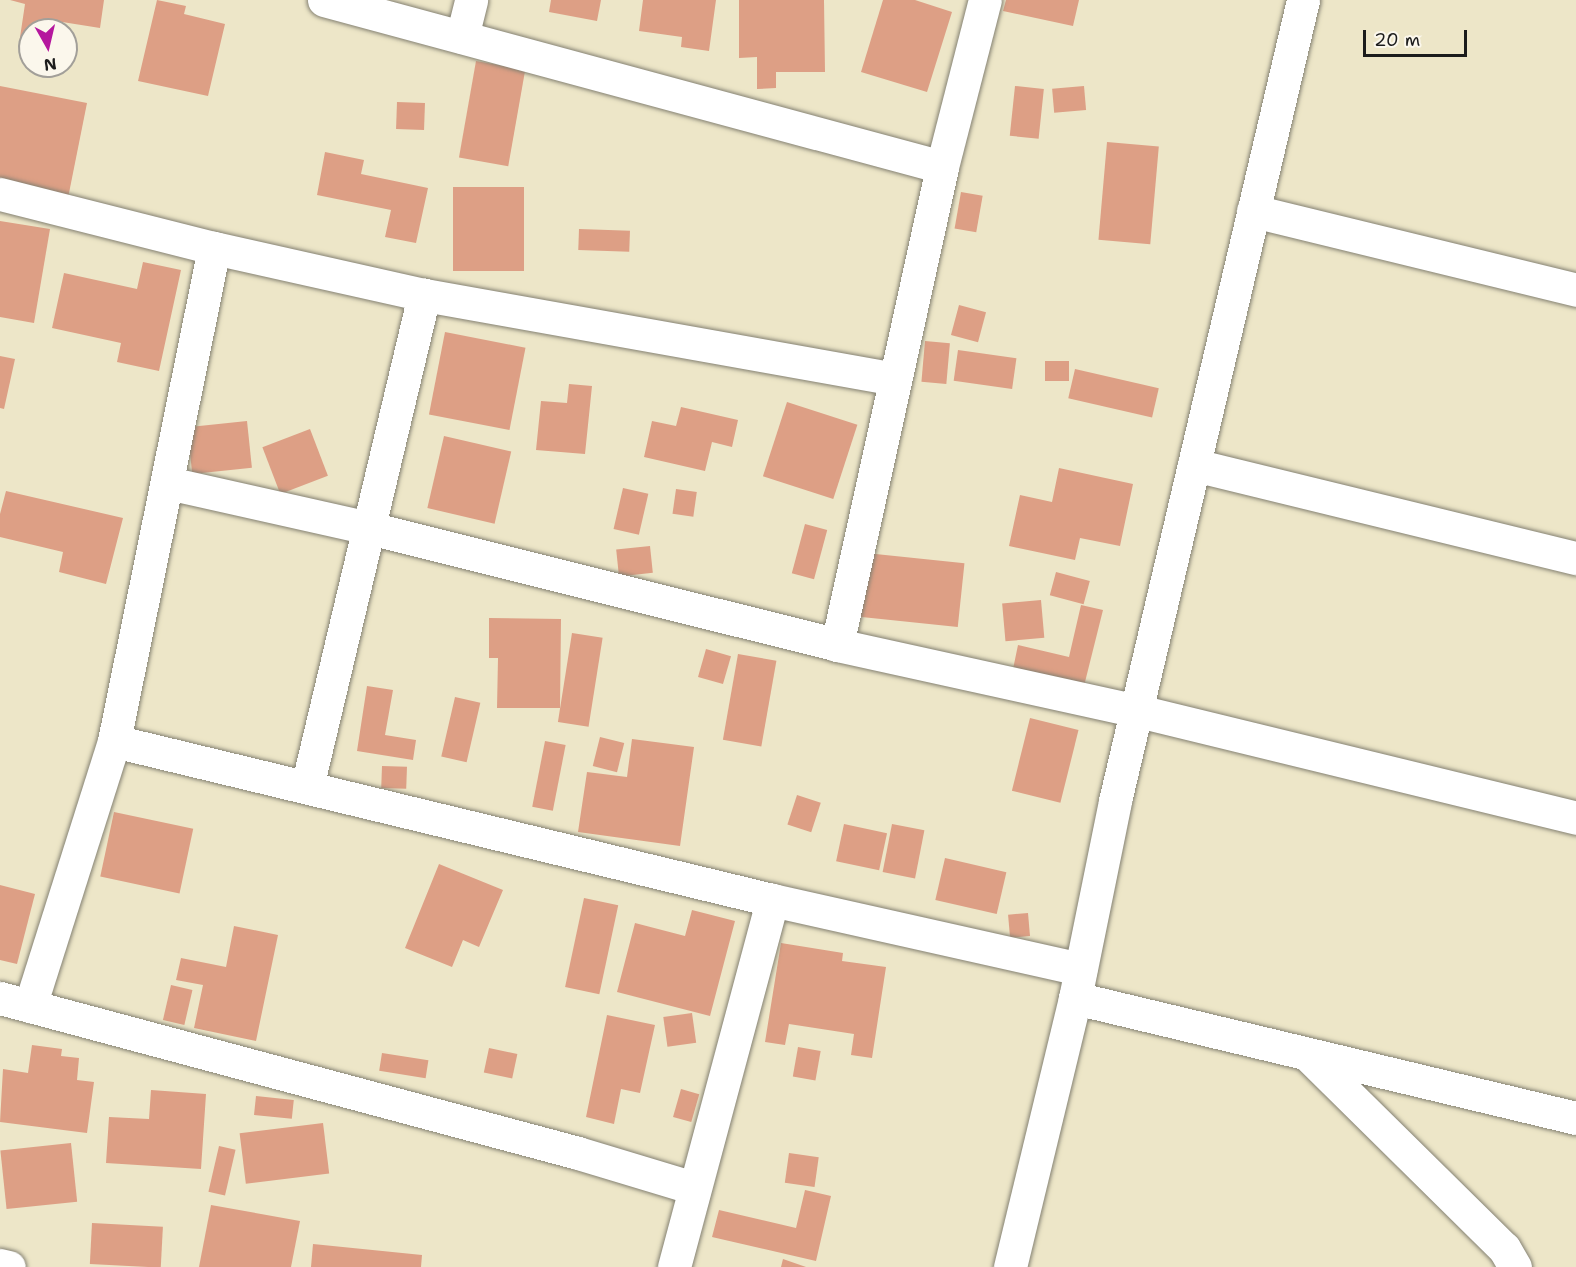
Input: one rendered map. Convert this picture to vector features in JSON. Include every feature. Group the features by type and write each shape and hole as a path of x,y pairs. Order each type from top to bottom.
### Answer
{"street":[{"path":"324,0 942,167"},
{"path":"462,37 471,0"},
{"path":"837,645 942,167 985,0"},
{"path":"1010,1267 1078,983 1115,801 1138,711 1252,211 1303,0"},
{"path":"0,194 214,248 424,295 895,380"},
{"path":"1252,211 1576,290"},
{"path":"214,248 114,741 15,1002 578,1153 694,1188"},
{"path":"307,787 424,295"},
{"path":"1194,465 1576,558"},
{"path":"168,483 369,528 837,645 1138,711 1576,818"},
{"path":"114,741 772,900 1078,983 1309,1056 1576,1118"},
{"path":"674,1267 772,900"},
{"path":"1309,1056 1504,1248 1515,1267"},
{"path":"0,1265 9,1267"}],"building":[{"path":"10,0 104,0 100,28 78,24 78,18 23,18 25,4"},
{"path":"157,0 186,6 184,14 225,24 208,96 138,81"},
{"path":"551,0 601,0 597,21 549,12"},
{"path":"643,0 716,0 709,51 681,47 682,37 639,31"},
{"path":"739,0 824,0 825,72 776,72 776,88 757,89 757,57 739,58"},
{"path":"883,0 915,0 952,12 927,92 861,72"},
{"path":"1006,0 1079,0 1073,26 1003,11"},
{"path":"476,61 525,70 508,166 459,158"},
{"path":"0,86 87,103 68,198 0,185"},
{"path":"1015,86 1044,89 1039,139 1010,136"},
{"path":"1084,86 1086,110 1054,113 1052,89"},
{"path":"397,102 425,103 424,130 396,129"},
{"path":"1107,142 1159,147 1150,244 1098,240"},
{"path":"325,152 364,160 361,174 428,188 416,243 385,237 391,210 317,195"},
{"path":"453,187 524,187 524,271 453,271"},
{"path":"961,192 983,196 976,232 955,228"},
{"path":"0,221 50,229 34,323 0,317"},
{"path":"579,229 630,231 629,252 578,250"},
{"path":"143,262 181,270 159,371 117,362 121,343 52,328 64,273 137,289"},
{"path":"959,305 986,312 978,342 951,335"},
{"path":"445,332 525,348 509,430 429,414"},
{"path":"925,341 950,343 946,384 921,382"},
{"path":"958,350 1016,358 1012,389 954,381"},
{"path":"0,356 15,359 4,409 0,408"},
{"path":"1045,361 1069,361 1069,381 1045,381"},
{"path":"1075,369 1159,388 1152,418 1068,398"},
{"path":"569,384 592,386 585,454 536,450 541,401 567,403"},
{"path":"787,402 857,425 833,499 763,476"},
{"path":"681,407 738,420 732,447 712,442 705,471 644,457 652,421 676,426"},
{"path":"247,421 252,468 192,474 187,427"},
{"path":"310,429 328,476 280,494 262,447"},
{"path":"444,436 511,452 495,524 427,508"},
{"path":"1059,468 1133,484 1120,546 1080,538 1075,560 1009,546 1020,495 1052,502"},
{"path":"623,488 648,494 639,535 614,529"},
{"path":"676,489 697,492 693,517 673,514"},
{"path":"6,491 123,518 106,584 59,572 63,552 0,537 0,514"},
{"path":"805,524 827,530 814,579 792,573"},
{"path":"650,546 653,573 619,576 616,550"},
{"path":"866,553 964,563 958,627 859,617"},
{"path":"1056,572 1090,581 1084,604 1050,595"},
{"path":"1041,600 1044,638 1005,641 1002,603"},
{"path":"1081,605 1103,610 1084,686 1013,669 1018,645 1069,657"},
{"path":"489,618 561,619 560,708 497,708 498,658 489,658"},
{"path":"572,633 603,638 589,727 558,722"},
{"path":"706,649 731,656 723,684 698,677"},
{"path":"738,654 776,661 761,746 723,740"},
{"path":"367,686 393,690 385,735 416,740 413,760 357,751"},
{"path":"455,697 480,703 467,762 441,756"},
{"path":"1030,718 1079,730 1060,803 1012,791"},
{"path":"600,737 624,743 617,772 593,766"},
{"path":"632,739 694,747 680,846 578,832 587,772 627,777"},
{"path":"545,741 566,745 553,811 532,807"},
{"path":"382,766 407,767 406,789 381,788"},
{"path":"797,795 821,803 811,832 787,824"},
{"path":"114,812 193,829 180,893 100,877"},
{"path":"844,824 887,833 879,870 836,861"},
{"path":"892,824 924,830 915,878 883,872"},
{"path":"945,858 1006,872 997,914 935,900"},
{"path":"439,864 503,890 479,947 463,940 452,967 405,948"},
{"path":"0,885 35,894 17,964 0,960"},
{"path":"584,898 618,905 599,994 565,987"},
{"path":"692,910 735,921 710,1016 617,992 635,923 685,936"},
{"path":"1028,913 1030,936 1010,938 1008,915"},
{"path":"234,926 278,935 256,1041 194,1028 203,985 176,980 181,958 226,967"},
{"path":"781,943 843,953 842,961 886,967 872,1058 851,1055 854,1034 789,1024 785,1045 765,1042"},
{"path":"171,985 192,990 184,1025 163,1020"},
{"path":"692,1013 696,1043 667,1047 663,1017"},
{"path":"607,1015 655,1025 640,1093 621,1089 614,1124 586,1117"},
{"path":"32,1045 62,1049 61,1056 79,1058 77,1080 94,1082 87,1133 0,1122 3,1069 28,1073"},
{"path":"798,1047 821,1051 815,1081 793,1077"},
{"path":"489,1048 517,1054 512,1078 484,1072"},
{"path":"382,1053 428,1060 426,1078 379,1071"},
{"path":"681,1089 699,1094 691,1122 673,1117"},
{"path":"151,1090 206,1094 201,1169 106,1163 109,1117 149,1119"},
{"path":"256,1096 294,1100 292,1119 254,1115"},
{"path":"323,1123 329,1174 246,1184 240,1133"},
{"path":"71,1143 77,1202 7,1209 0,1150"},
{"path":"219,1146 236,1150 225,1196 208,1192"},
{"path":"789,1153 819,1157 815,1187 785,1183"},
{"path":"805,1190 831,1196 816,1261 712,1237 719,1210 796,1228"},
{"path":"211,1205 300,1221 291,1267 199,1267"},
{"path":"92,1223 163,1227 161,1267 90,1264"},
{"path":"313,1244 422,1255 421,1267 311,1267"},
{"path":"783,1259 806,1267 781,1267"}]}
